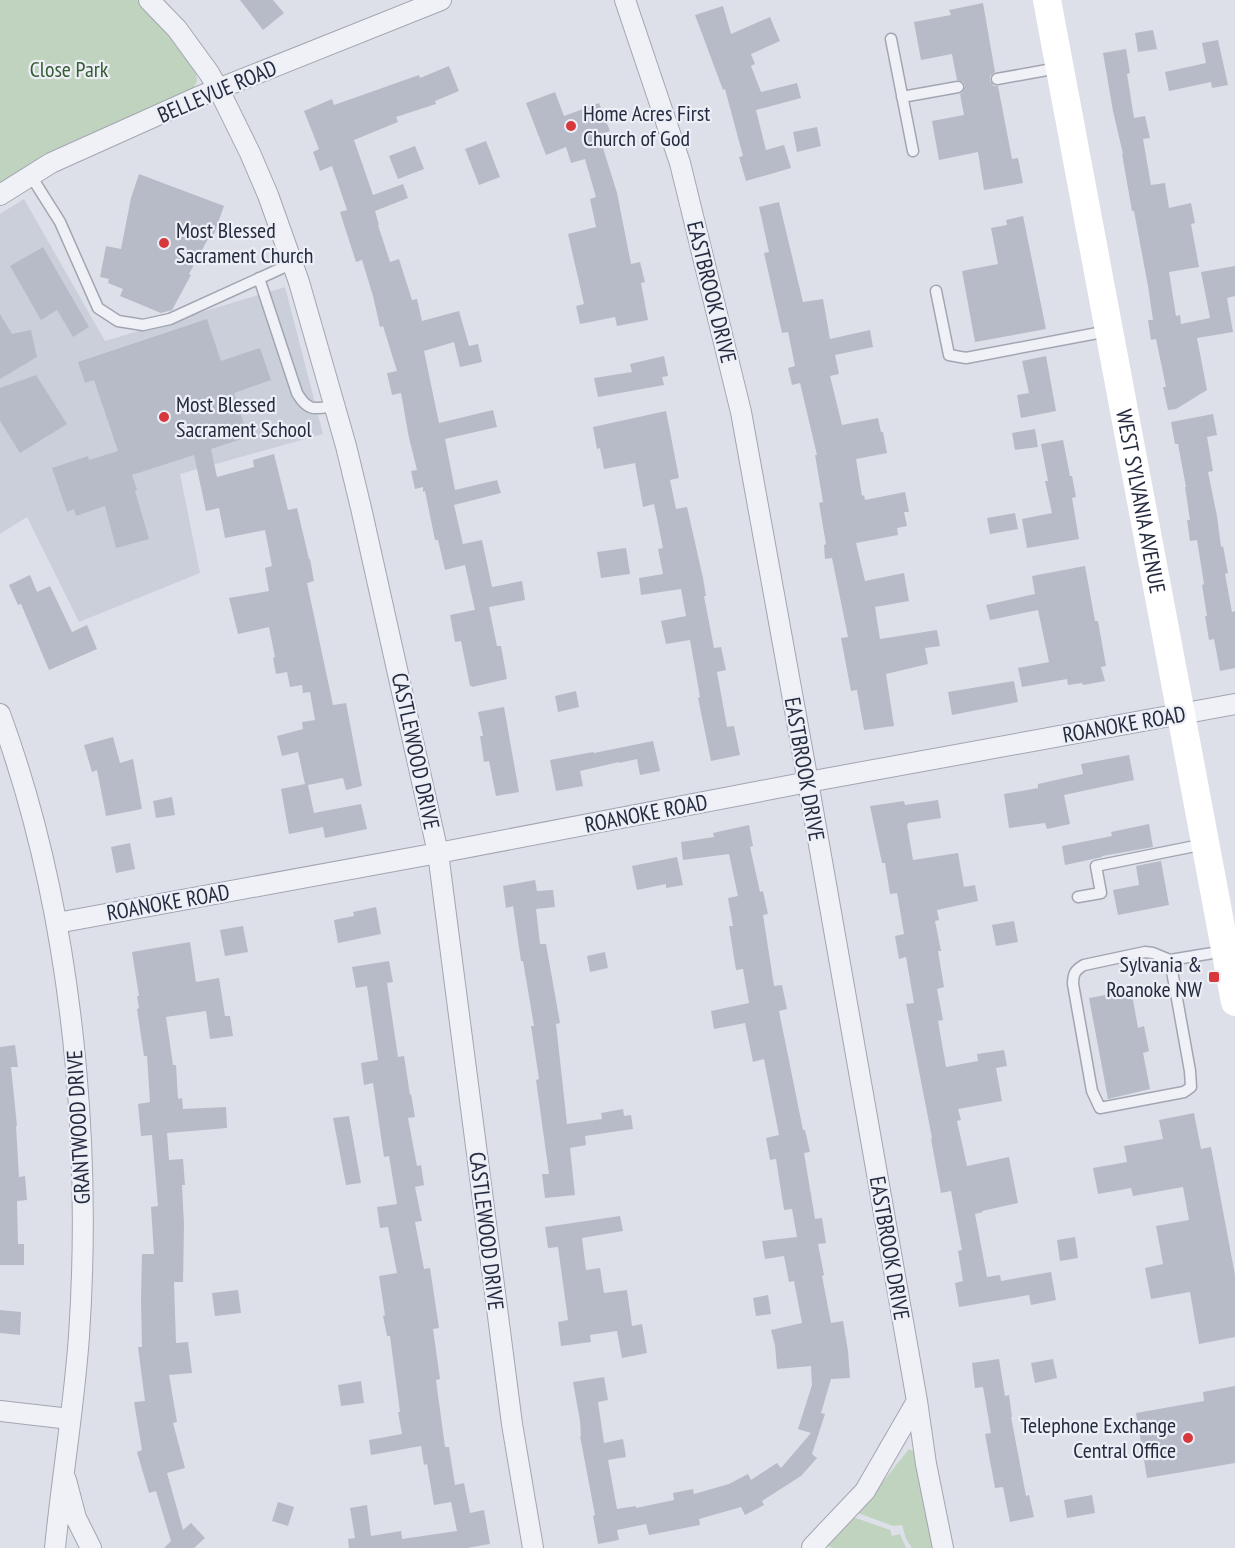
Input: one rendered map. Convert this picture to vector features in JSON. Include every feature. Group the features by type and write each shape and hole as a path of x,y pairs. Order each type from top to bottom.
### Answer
{"main road":[{"name":"WEST SYLVANIA AVENUE","path":"1047,0 1235,1002"}],"street":[{"name":"CASTLEWOOD DRIVE","path":"149,0 177,29 219,90 264,184 293,263 364,519 438,853 512,1424 533,1548"},
{"name":"BELLEVUE ROAD","path":"0,195 62,158 198,97 441,0"},
{"name":"EASTBROOK DRIVE","path":"625,0 681,163 741,412 917,1401 926,1464 943,1548"},
{"name":"ROANOKE ROAD","path":"57,923 1235,704"},
{"name":"GRANTWOOD DRIVE","path":"0,714 13,748 32,812 57,923 70,1006 82,1155 83,1234 79,1337 55,1548"},
{"path":"811,1548 865,1491 917,1401"},
{"path":"0,1411 70,1419"},
{"path":"64,1467 76,1518 91,1548"}],"lane":[{"path":"891,39 913,151"},
{"path":"997,79 1060,67"},
{"path":"902,97 958,87"},
{"path":"31,176 60,222 98,308 118,321 143,324 170,319 293,263"},
{"path":"259,278 297,393 303,404 315,409 334,406"},
{"path":"936,291 949,355 966,358 1110,330"},
{"path":"1078,897 1101,893 1096,866 1205,844"},
{"path":"1170,960 1191,1088 1184,1092 1100,1108 1092,1092 1073,984 1073,975 1077,968 1145,952 1170,960 1225,951"}],"shaded area":[{"path":"24,199 105,341 285,287 323,434 180,474 200,573 79,622 27,517 0,534 0,214"}],"green space":[{"name":"Close Park","path":"0,0 138,0 170,34 195,68 197,81 193,89 0,185"},
{"path":"909,1449 918,1454 934,1548 912,1548 906,1539 902,1525 893,1526 858,1513"},
{"path":"853,1517 890,1530 892,1536 900,1534 906,1548 833,1548 825,1545"}],"building":[{"path":"240,0 273,0 284,13 263,30"},
{"path":"983,3 995,72 990,76 990,81 994,86 998,86 1012,159 1018,158 1023,183 984,190 978,152 939,160 932,121 964,115 960,94 965,86 963,82 957,80 952,54 921,60 914,22 951,15 949,10"},
{"path":"723,6 731,34 770,17 780,41 751,54 755,64 751,66 761,92 797,83 801,98 756,110 766,150 784,145 791,168 746,181 739,157 743,156 725,89 723,90 695,15"},
{"path":"1153,30 1157,49 1138,52 1135,33"},
{"path":"1218,40 1228,85 1212,88 1211,82 1169,91 1165,72 1206,63 1202,43"},
{"path":"1126,49 1130,73 1127,74 1134,118 1145,116 1150,138 1143,139 1151,185 1165,183 1169,208 1191,203 1195,223 1191,224 1199,267 1169,272 1176,316 1180,315 1181,324 1210,318 1201,272 1235,266 1235,296 1227,298 1233,332 1197,338 1207,390 1176,409 1168,410 1163,387 1166,387 1156,339 1151,340 1148,320 1153,320 1148,286 1103,53"},
{"path":"449,66 459,91 435,101 436,104 396,117 398,122 354,140 373,195 403,184 408,198 375,211 390,262 399,259 412,300 417,299 422,321 459,311 469,346 478,344 482,362 460,367 454,342 424,351 439,423 493,410 497,427 445,439 455,490 497,480 501,493 454,505 463,544 482,540 492,587 522,581 525,600 489,607 497,646 501,646 507,679 472,687 461,641 455,642 450,615 475,610 465,565 445,570 438,540 435,540 425,491 423,492 423,487 415,489 411,471 417,470 401,393 392,395 387,373 397,371 383,326 380,327 362,260 356,262 345,228 340,212 347,210 332,166 320,171 313,152 319,149 304,111 332,99 334,105 419,75 420,78"},
{"path":"555,92 564,116 599,103 610,131 599,135 617,193 631,264 640,262 645,282 641,283 648,320 617,326 615,317 580,324 576,306 584,304 568,234 596,227 590,199 596,197 585,159 571,163 566,147 546,155 526,103"},
{"path":"817,127 821,146 797,152 793,132"},
{"path":"486,141 500,177 479,185 465,149"},
{"path":"415,146 424,169 398,179 389,156"},
{"name":"Most Blessed Sacrament Church","path":"139,174 224,206 212,240 208,239 172,310 161,313 120,296 123,289 108,283 109,279 100,277 106,246 121,249 131,198"},
{"path":"779,202 803,302 823,299 830,339 870,330 873,347 835,355 839,374 830,376 842,425 878,418 881,432 883,432 887,453 856,459 862,496 864,495 865,500 905,492 909,512 904,512 907,526 897,528 898,535 856,543 865,581 904,573 909,601 875,607 880,639 937,630 940,646 925,648 928,664 886,674 894,726 864,730 857,690 851,691 841,638 848,637 832,558 825,559 824,545 826,544 819,503 823,502 815,455 817,455 800,383 792,385 788,368 795,366 788,332 782,333 764,253 769,252 759,207"},
{"path":"1023,216 1046,329 975,342 962,271 998,264 991,228 1007,225 1006,220"},
{"path":"43,247 89,327 73,337 57,310 41,320 10,266"},
{"path":"0,314 12,334 31,330 37,357 0,379"},
{"path":"207,319 221,361 260,348 271,380 234,393 248,437 211,449 217,477 254,467 253,460 274,454 288,510 297,508 310,559 314,581 307,583 333,705 346,703 362,786 346,790 343,778 308,785 314,813 361,804 367,829 325,838 323,827 289,834 281,789 305,784 298,752 282,756 277,736 303,729 302,722 315,720 310,692 303,693 302,685 290,687 287,672 276,674 269,627 238,634 229,598 269,591 265,568 272,566 265,530 225,538 219,508 206,511 194,455 132,475 149,539 116,548 105,506 76,516 74,509 67,512 52,468 88,456 89,460 118,451 94,380 85,383 78,362"},
{"path":"664,356 668,376 662,377 664,385 598,397 594,378 632,372 630,364"},
{"path":"1046,356 1056,411 1021,418 1017,395 1029,393 1022,361"},
{"path":"36,375 67,424 20,453 0,421 0,388"},
{"path":"666,411 679,478 670,480 676,509 687,507 703,578 706,596 704,596 714,648 721,647 726,670 717,672 727,727 734,726 740,755 711,761 698,698 700,697 690,640 666,644 661,621 686,616 681,589 641,595 639,578 663,574 658,549 663,548 654,504 643,507 635,463 604,469 593,427"},
{"path":"1213,414 1217,435 1207,437 1213,471 1208,472 1221,547 1223,546 1228,573 1225,574 1232,612 1235,611 1235,668 1220,671 1214,639 1209,640 1197,540 1190,541 1186,487 1178,444 1175,444 1171,422"},
{"path":"1035,429 1038,447 1015,450 1012,433"},
{"path":"1063,440 1076,497 1072,498 1079,539 1027,548 1022,519 1052,513 1045,481 1048,481 1041,444"},
{"path":"1015,513 1018,529 990,534 987,518"},
{"path":"626,548 630,574 601,578 597,552"},
{"path":"1085,566 1106,666 1101,667 1105,681 1068,685 1067,679 1022,687 1018,668 1049,662 1038,610 990,620 986,605 1035,594 1032,576"},
{"path":"30,575 37,592 50,586 72,632 87,625 97,649 49,670 21,604 18,605 9,585"},
{"path":"1014,681 1018,702 952,715 948,692"},
{"path":"576,691 579,707 558,712 555,696"},
{"path":"504,707 519,792 496,796 489,761 484,762 480,736 483,736 478,712"},
{"path":"113,737 120,763 133,759 142,809 106,816 97,770 92,772 84,745"},
{"path":"653,741 660,771 640,775 637,759 619,762 580,771 583,786 556,791 550,760"},
{"path":"1129,755 1134,780 1064,795 1070,824 1047,829 1045,823 1009,828 1004,794 1038,788 1038,784 1083,774 1081,764"},
{"path":"172,797 175,815 156,818 153,801"},
{"path":"938,800 941,818 907,825 913,860 958,853 964,887 975,885 978,901 937,910 939,920 935,921 941,951 938,951 944,987 937,989 943,1020 938,1021 946,1067 978,1061 977,1054 1004,1050 1007,1066 996,1068 1002,1101 958,1109 961,1120 957,1121 967,1166 1009,1157 1018,1203 975,1214 987,1277 1000,1275 1001,1281 1051,1272 1056,1300 1031,1305 1029,1295 959,1307 955,1283 963,1281 958,1251 962,1250 951,1191 941,1193 906,1004 914,1003 906,957 899,959 895,936 904,934 897,893 890,894 885,863 882,863 870,806 904,801 905,805"},
{"path":"1149,824 1153,847 1065,865 1062,846 1112,836 1111,832"},
{"path":"749,825 753,846 750,847 760,892 763,891 768,914 763,915 774,986 782,985 787,1009 779,1011 803,1130 805,1130 810,1152 804,1153 815,1219 822,1218 826,1243 818,1244 824,1275 822,1276 831,1323 843,1321 850,1378 831,1379 821,1413 825,1414 812,1454 817,1458 801,1476 762,1501 764,1505 745,1515 741,1507 699,1519 700,1525 649,1535 646,1524 617,1530 619,1540 598,1544 573,1382 604,1377 608,1400 598,1402 604,1443 623,1439 626,1457 608,1460 617,1509 636,1506 636,1508 674,1500 673,1493 693,1489 694,1494 729,1484 748,1474 751,1480 777,1463 781,1468 811,1433 798,1429 812,1385 811,1366 777,1369 771,1330 802,1323 794,1281 789,1282 784,1256 765,1259 762,1241 797,1237 792,1209 784,1210 776,1159 770,1160 766,1138 779,1135 764,1059 753,1062 745,1023 714,1029 711,1011 749,1003 743,969 736,970 729,926 733,926 728,898 738,896 729,854 683,860 681,842 714,837 713,833"},
{"path":"130,843 135,869 116,873 111,847"},
{"path":"677,857 683,885 666,888 666,884 637,890 632,866"},
{"path":"1161,861 1169,905 1118,915 1113,890 1139,885 1136,866"},
{"path":"535,880 537,891 553,890 555,907 536,909 540,944 546,944 560,1023 556,1024 567,1124 602,1119 601,1113 623,1109 624,1116 631,1115 633,1129 585,1136 586,1145 570,1148 575,1195 545,1198 542,1174 549,1174 536,1080 539,1079 531,1026 534,1026 513,906 506,908 503,886"},
{"path":"376,907 381,934 338,943 334,920 354,916 353,912"},
{"path":"1014,921 1018,942 996,946 992,925"},
{"path":"243,926 248,952 225,956 220,930"},
{"path":"190,942 196,982 219,978 225,1016 230,1016 233,1036 210,1039 206,1011 166,1017 173,1065 176,1065 178,1099 182,1098 183,1109 226,1107 227,1128 167,1133 169,1160 183,1159 185,1185 182,1185 183,1282 174,1282 176,1343 188,1342 192,1373 169,1375 177,1422 173,1423 185,1468 167,1473 183,1530 191,1523 205,1538 194,1548 164,1548 171,1541 156,1491 149,1493 137,1452 142,1450 134,1402 145,1401 138,1347 142,1347 142,1254 154,1254 151,1207 158,1206 152,1135 141,1136 138,1104 150,1102 147,1056 144,1056 137,1009 139,1008 137,996 139,996 132,952"},
{"path":"605,952 608,968 590,972 587,956"},
{"path":"389,961 393,982 387,983 398,1057 404,1056 415,1117 408,1118 417,1166 421,1165 424,1185 415,1187 422,1221 415,1222 424,1269 430,1268 439,1328 433,1329 440,1379 436,1380 445,1447 449,1447 455,1485 464,1483 470,1513 484,1510 490,1544 467,1548 349,1548 348,1539 355,1538 350,1508 367,1505 371,1536 401,1531 402,1539 457,1531 451,1502 434,1505 427,1464 424,1465 421,1446 371,1455 369,1440 402,1434 390,1336 387,1336 383,1316 385,1315 379,1276 397,1273 388,1227 380,1228 377,1207 397,1204 389,1156 384,1157 373,1083 364,1085 361,1063 378,1060 367,986 356,988 352,967"},
{"path":"1111,994 1111,997 1132,994 1138,1028 1144,1026 1149,1051 1143,1053 1150,1089 1108,1099 1089,998"},
{"path":"15,1045 18,1067 11,1067 19,1177 25,1176 27,1200 17,1201 18,1244 24,1244 24,1265 0,1265 0,1047"},
{"path":"1194,1113 1201,1149 1211,1147 1235,1275 1235,1337 1199,1344 1190,1292 1151,1299 1145,1268 1163,1264 1156,1226 1189,1220 1183,1187 1133,1196 1131,1188 1098,1194 1093,1168 1127,1162 1124,1146 1163,1139 1159,1120"},
{"path":"349,1116 361,1183 346,1185 333,1118"},
{"path":"620,1216 623,1231 582,1238 586,1270 600,1268 604,1293 627,1290 632,1326 642,1324 647,1353 622,1358 617,1331 590,1335 591,1342 561,1346 558,1322 568,1320 558,1247 548,1248 545,1227"},
{"path":"1075,1237 1078,1258 1060,1261 1057,1240"},
{"path":"238,1290 241,1313 215,1316 212,1293"},
{"path":"768,1295 771,1314 756,1316 753,1298"},
{"path":"0,1310 21,1312 20,1335 0,1333"},
{"path":"999,1359 1005,1396 1009,1395 1026,1496 1029,1495 1034,1517 1010,1522 1003,1487 995,1488 985,1434 991,1433 983,1387 975,1388 972,1363"},
{"path":"1053,1359 1057,1378 1035,1383 1031,1363"},
{"path":"361,1381 364,1403 341,1406 338,1385"},
{"name":"Telephone Exchange Central Office","path":"1235,1386 1235,1463 1147,1478 1136,1413 1204,1401 1203,1392"},
{"path":"1092,1495 1095,1513 1067,1518 1064,1500"},
{"path":"278,1502 294,1507 288,1526 272,1521"}],"place":[{"name":"Home Acres First Church of God","path":"571,126"},
{"name":"Most Blessed Sacrament Church","path":"164,243"},
{"name":"Most Blessed Sacrament School","path":"164,417"},
{"name":"Sylvania & Roanoke NW","path":"1214,977"},
{"name":"Telephone Exchange Central Office","path":"1188,1438"}]}
